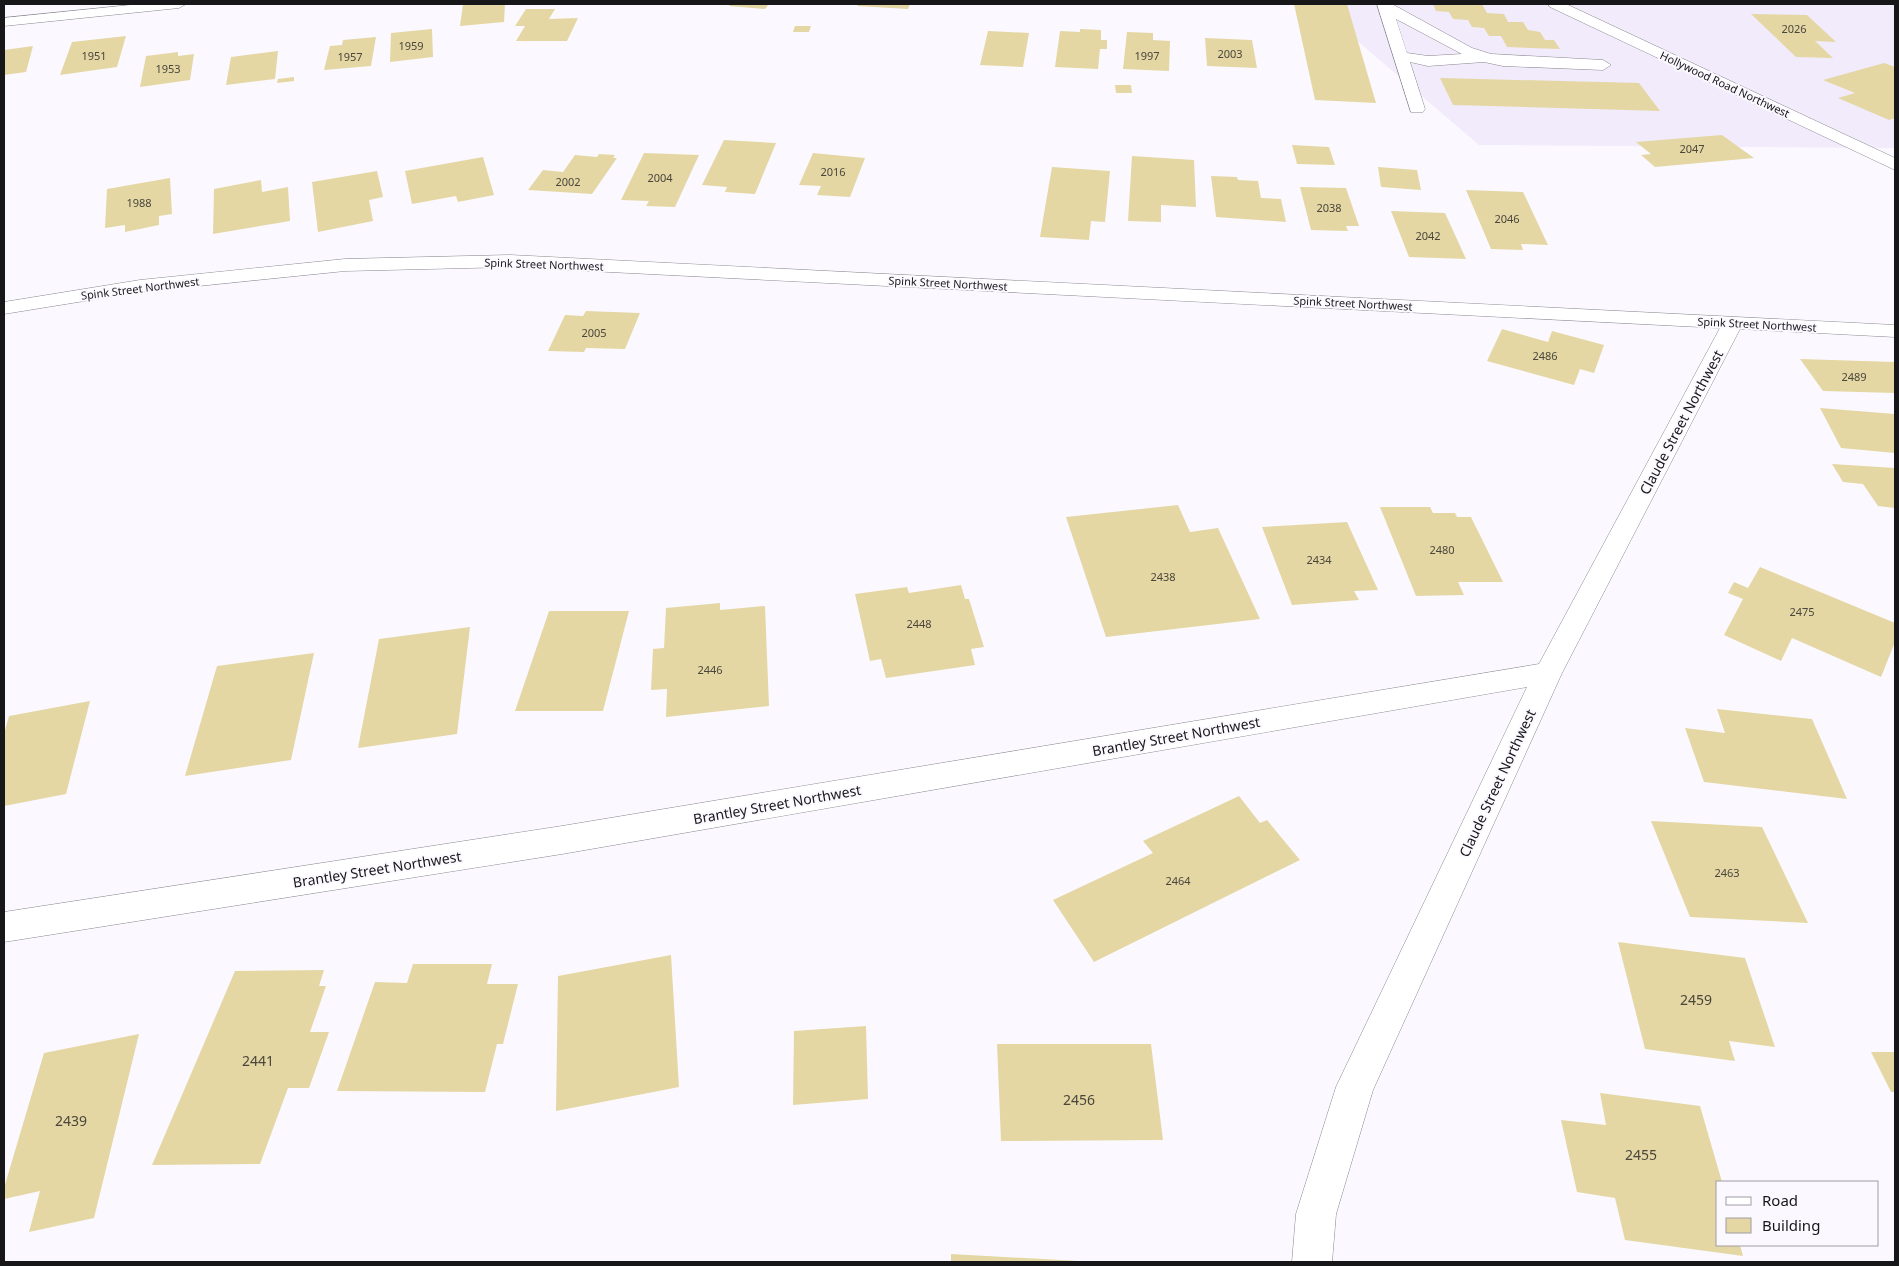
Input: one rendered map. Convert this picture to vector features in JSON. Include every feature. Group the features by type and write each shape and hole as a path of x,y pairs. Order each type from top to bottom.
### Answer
{"street":[{"path":"4,22 179,4"},
{"path":"1384,4 1416,110"},
{"path":"1384,4 1392,11 1459,47 1488,58 1504,61 1603,65"},
{"name":"Hollywood Road Northwest","path":"1555,4 1895,165"},
{"path":"1400,56 1428,61 1488,58"},
{"name":"Spink Street Northwest","path":"4,308 140,286 335,266 510,261 1895,331"},
{"name":"Claude Street Northwest","path":"1312,1262 1316,1214 1355,1087 1548,673 1733,323"},
{"name":"Brantley Street Northwest","path":"4,927 562,840 1548,673"}],"shaded area":[{"path":"1314,4 1895,4 1895,148 1479,145"}],"building":[{"path":"463,4 505,4 504,22 460,26"},
{"path":"731,4 769,4 765,9 729,6"},
{"path":"859,4 910,4 908,9 857,6"},
{"path":"1294,4 1347,4 1376,103 1315,100"},
{"path":"1433,4 1482,4 1487,13 1504,14 1508,22 1523,22 1528,30 1540,32 1545,40 1554,40 1560,49 1507,47 1501,36 1489,36 1484,28 1472,27 1468,20 1453,19 1449,12 1436,11"},
{"path":"526,9 555,9 549,19 578,18 567,41 516,41 525,26 515,26"},
{"path":"1751,14 1807,15 1836,42 1815,41 1833,58 1796,57"},
{"path":"795,26 811,26 809,32 793,32"},
{"path":"432,29 433,57 390,62 391,33"},
{"path":"1080,29 1101,30 1101,40 1107,40 1107,49 1100,49 1098,69 1055,67 1060,31 1080,32"},
{"path":"988,31 1029,33 1023,67 980,65"},
{"path":"1127,32 1153,33 1153,40 1170,41 1169,71 1123,69"},
{"path":"126,36 117,67 60,75 72,42"},
{"path":"376,37 371,66 324,70 330,46 342,45 343,40"},
{"path":"1205,38 1252,40 1257,68 1207,66"},
{"path":"33,46 26,72 4,75 4,50"},
{"path":"278,51 275,79 226,85 231,57"},
{"path":"178,52 178,56 194,54 190,80 140,87 146,56"},
{"path":"1884,63 1895,67 1895,118 1889,120 1838,98 1855,93 1823,80"},
{"path":"294,77 294,81 277,83 278,79"},
{"path":"1440,78 1639,83 1660,111 1453,105"},
{"path":"1115,85 1131,85 1132,93 1116,93"},
{"path":"1722,135 1754,158 1655,167 1641,155 1651,154 1636,142"},
{"path":"724,140 776,143 755,194 725,192 727,187 702,185"},
{"path":"1292,145 1329,147 1335,165 1297,164"},
{"path":"644,153 699,155 675,207 646,206 649,201 621,200"},
{"path":"813,153 865,158 850,197 817,195 821,186 799,185"},
{"path":"599,154 615,155 613,158 617,158 592,194 528,190 543,170 563,172 575,155 597,157"},
{"path":"1132,156 1194,160 1196,207 1161,205 1161,222 1128,221"},
{"path":"483,157 494,195 458,202 456,196 412,204 405,171"},
{"path":"1052,167 1110,171 1105,222 1091,221 1089,240 1040,237"},
{"path":"1378,167 1417,170 1421,190 1381,187"},
{"path":"377,171 383,197 369,200 373,221 318,232 312,182"},
{"path":"1211,176 1237,177 1238,180 1258,181 1261,198 1281,199 1286,222 1216,217"},
{"path":"170,178 172,214 159,216 159,225 125,232 125,225 105,228 107,189"},
{"path":"261,180 262,192 288,187 290,221 213,234 214,189"},
{"path":"1300,187 1346,188 1359,226 1346,226 1348,231 1311,230"},
{"path":"1466,190 1523,192 1548,245 1521,244 1523,250 1491,249"},
{"path":"1391,211 1445,213 1466,259 1409,257"},
{"path":"586,311 640,313 625,349 586,348 584,352 548,351 565,315 583,316"},
{"path":"1502,329 1548,342 1552,331 1604,345 1594,373 1580,369 1574,385 1487,361"},
{"path":"1800,359 1895,362 1895,393 1823,391"},
{"path":"1820,408 1895,414 1895,453 1841,448"},
{"path":"1832,464 1895,468 1895,508 1878,506 1863,484 1843,482"},
{"path":"1178,505 1190,532 1218,528 1260,619 1106,637 1066,517"},
{"path":"1380,507 1430,507 1433,513 1455,513 1457,517 1471,517 1503,582 1458,582 1464,595 1416,596"},
{"path":"1347,522 1378,590 1354,591 1359,600 1292,605 1262,527"},
{"path":"1760,567 1895,623 1895,642 1881,677 1792,638 1781,661 1724,635 1743,599 1728,593 1734,582 1748,588"},
{"path":"961,585 965,599 969,599 984,647 971,649 975,665 886,678 881,659 870,661 855,594 907,587 909,593"},
{"path":"720,603 720,610 765,606 769,706 666,717 667,689 651,690 653,649 664,648 666,608"},
{"path":"549,611 629,611 603,711 515,711"},
{"path":"470,627 457,734 358,748 379,639"},
{"path":"314,653 291,760 185,776 217,666"},
{"path":"90,701 66,794 4,806 4,734 9,716"},
{"path":"1717,709 1812,719 1847,799 1704,782 1685,728 1725,733"},
{"path":"1239,796 1260,823 1267,820 1300,860 1094,962 1053,900 1153,853 1143,841"},
{"path":"1651,821 1762,827 1808,923 1690,917"},
{"path":"1618,942 1745,958 1775,1047 1729,1041 1735,1061 1645,1049"},
{"path":"671,955 679,1087 556,1111 558,976"},
{"path":"413,964 492,964 487,984 518,984 503,1044 497,1044 485,1092 337,1091 375,982 407,983"},
{"path":"324,970 319,986 326,986 310,1032 329,1032 309,1088 288,1088 260,1164 152,1165 235,971"},
{"path":"866,1026 868,1099 793,1105 794,1031"},
{"path":"139,1034 94,1218 29,1232 40,1191 4,1199 4,1188 44,1053"},
{"path":"997,1044 1151,1044 1163,1140 1001,1141"},
{"path":"1871,1052 1895,1052 1895,1092 1891,1092"},
{"path":"1600,1093 1700,1106 1722,1181 1716,1181 1716,1246 1740,1246 1743,1256 1625,1240 1615,1198 1577,1192 1561,1120 1606,1125"},
{"path":"951,1254 1079,1261 1079,1262 951,1262"}]}
